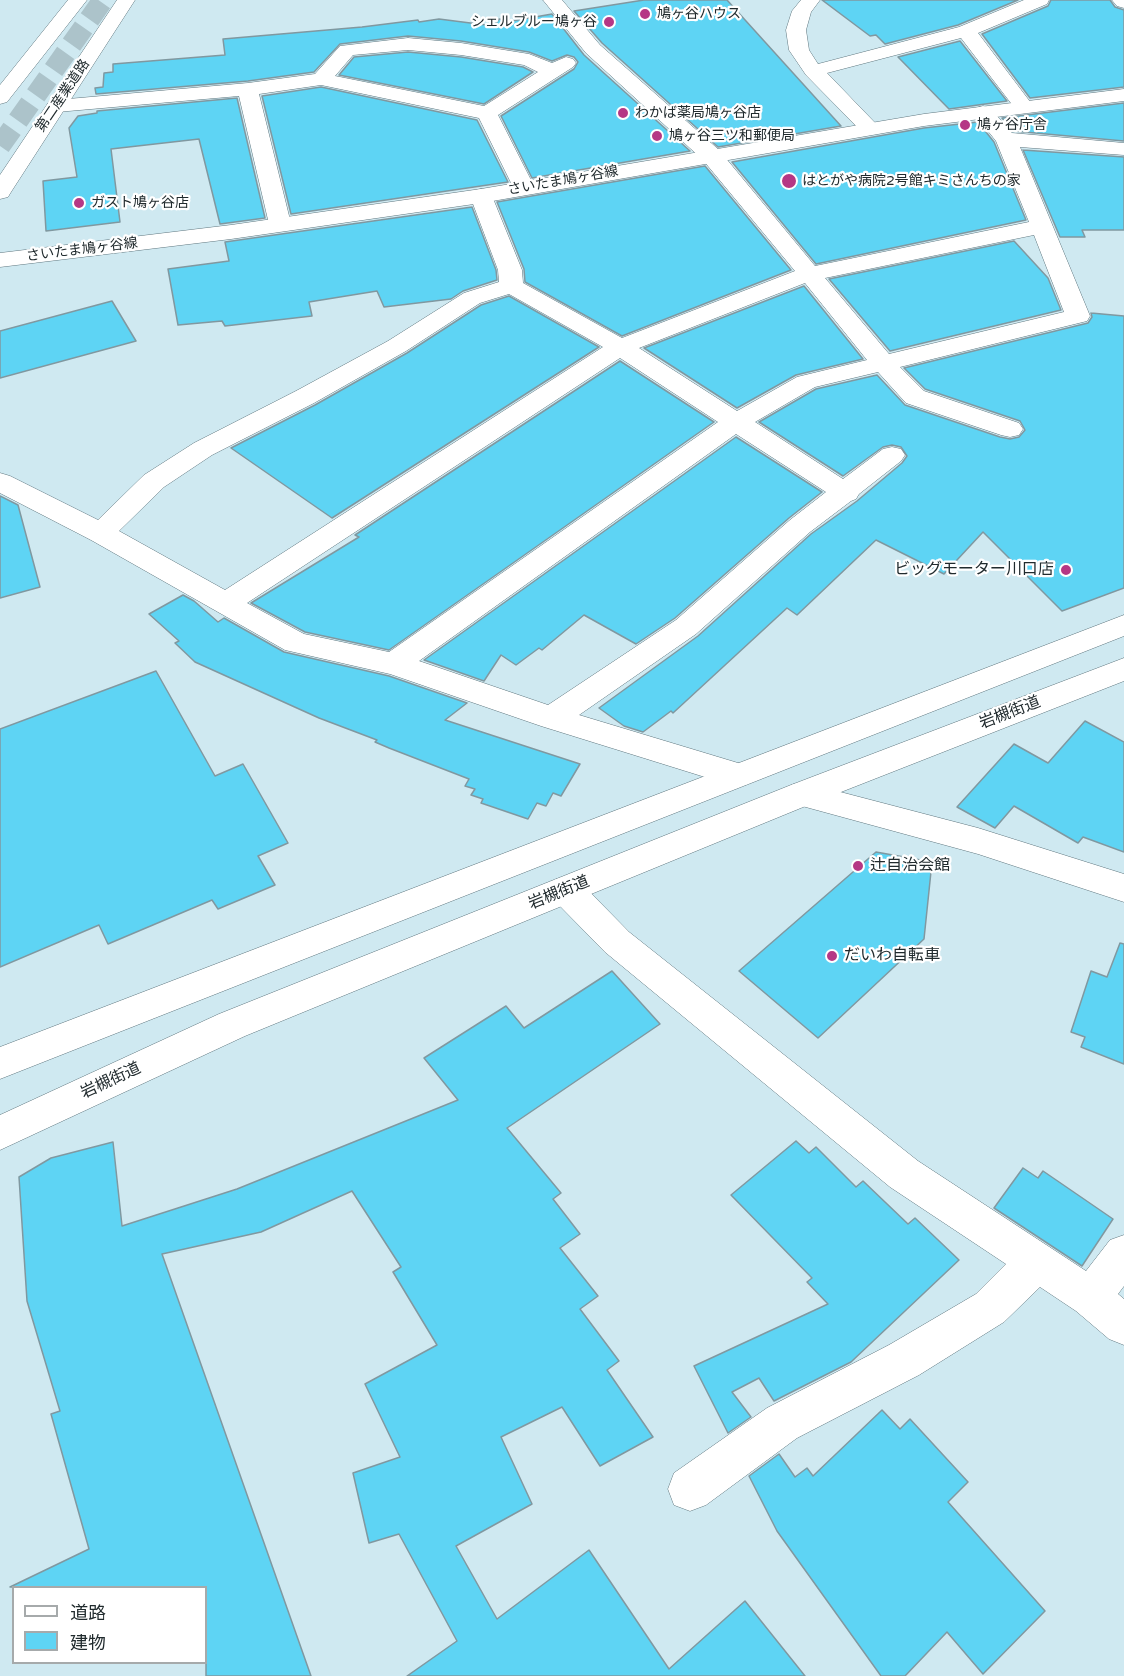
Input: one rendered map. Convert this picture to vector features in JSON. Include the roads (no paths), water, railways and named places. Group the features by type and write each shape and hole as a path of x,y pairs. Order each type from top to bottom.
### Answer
{"main road":[{"path":"0,98 78,0"},
{"name":"第二産業道路","path":"0,192 126,0"},
{"path":"552,0 592,49 711,155 808,274 915,397 1010,429"},
{"path":"784,0 807,5 796,30 799,50 813,71 869,128"},
{"path":"813,71 966,31 1040,0"},
{"path":"966,31 1024,106"},
{"path":"321,79 347,50 408,44 461,49 529,60 552,71"},
{"path":"57,106 248,89 321,79 487,113 552,71 592,49"},
{"path":"248,89 280,224"},
{"name":"さいたま鳩ヶ谷線","path":"0,260 280,224 481,195 869,128 1024,106 1124,95"},
{"path":"394,664 734,423 806,382 1078,316 1006,139 983,112"},
{"path":"487,113 524,188"},
{"path":"1006,139 1124,149"},
{"path":"481,195 510,270 511,286"},
{"path":"224,604 620,347 808,274 1041,228"},
{"path":"101,533 154,481 203,449 305,397 397,346 472,298 511,286 620,347 734,423 846,493"},
{"path":"552,718 686,627 800,526 846,493 892,455"},
{"path":"0,482 101,533 296,643 394,664 552,718 737,775"},
{"path":"0,1062 1124,625"},
{"name":"岩槻街道","path":"0,1133 232,1025 802,794 1124,669"},
{"path":"802,794 978,841 1124,888"},
{"path":"566,890 617,942 904,1174 1090,1298 1124,1325"},
{"path":"1090,1298 1124,1254"},
{"path":"690,1489 782,1423 904,1360 990,1308 1037,1262"}],"tunnel":[{"path":"0,146 103,0"}],"place":[{"name":"鳩ヶ谷ハウス","path":"645,14"},
{"name":"シェルブルー鳩ヶ谷","path":"609,22"},
{"name":"わかば薬局鳩ヶ谷店","path":"623,113"},
{"name":"鳩ヶ谷庁舎","path":"965,125"},
{"name":"鳩ヶ谷三ツ和郵便局","path":"657,136"},
{"name":"はとがや病院2号館キミさんちの家","path":"789,181"},
{"name":"ガスト鳩ヶ谷店","path":"79,203"},
{"name":"ビッグモーター川口店","path":"1066,570"},
{"name":"辻自治会館","path":"858,866"},
{"name":"だいわ自転車","path":"832,956"}]}
